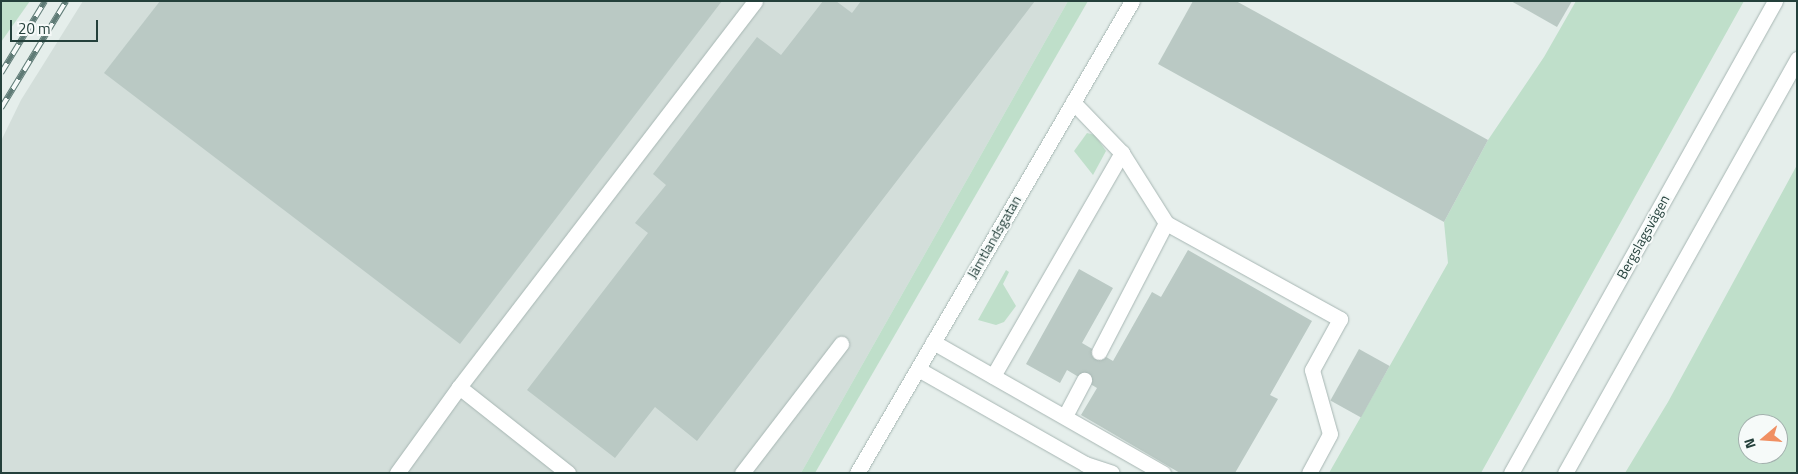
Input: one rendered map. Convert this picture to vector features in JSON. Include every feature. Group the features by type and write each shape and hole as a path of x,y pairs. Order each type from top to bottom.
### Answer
{"main road":[{"path":"397,473 460,386 756,1"},
{"name":"Jämtlandsgatan","path":"857,473 1132,1"},
{"name":"Bergslagsvägen","path":"1511,473 1775,1"},
{"path":"1565,473 1797,58"},
{"path":"1073,102 1122,153 1166,223 1340,319 1312,370 1330,434 1309,473"},
{"path":"993,376 1122,153"},
{"path":"1099,352 1166,223"},
{"path":"933,342 1163,473"},
{"path":"742,473 841,344"},
{"path":"918,369 1085,464 1112,473"},
{"path":"1065,416 1084,380"},
{"path":"460,386 568,473"}],"shaded area":[{"path":"83,1 1068,1 801,473 1,473 1,141 21,100"}],"green space":[{"path":"1,1 30,1 1,42"},
{"path":"1068,1 1088,1 815,473 801,473"},
{"path":"1576,1 1744,1 1481,473 1329,473 1448,263 1444,222 1488,140 1544,57"},
{"path":"1087,133 1095,135 1106,151 1093,175 1074,151"},
{"path":"1797,165 1797,473 1625,473 1668,402"},
{"path":"1006,270 1009,272 1003,284 1016,306 1004,322 996,325 978,320"}],"building":[{"path":"160,1 722,1 460,344 104,73"},
{"path":"823,1 836,1 852,13 861,1 1035,1 697,441 655,407 615,458 527,390 648,233 635,223 666,185 653,174 757,37 781,55"},
{"path":"1193,1 1236,1 1488,140 1444,222 1158,64"},
{"path":"1511,1 1572,1 1557,27"},
{"path":"1188,250 1312,321 1270,395 1278,399 1235,473 1180,473 1081,415 1097,388 1067,370 1060,383 1026,364 1079,269 1113,288 1082,343 1113,361 1152,292 1161,297"},
{"path":"1359,349 1390,366 1361,418 1330,401"}],"railway":[{"path":"1,73 45,1"},
{"path":"1,108 66,1"}]}
